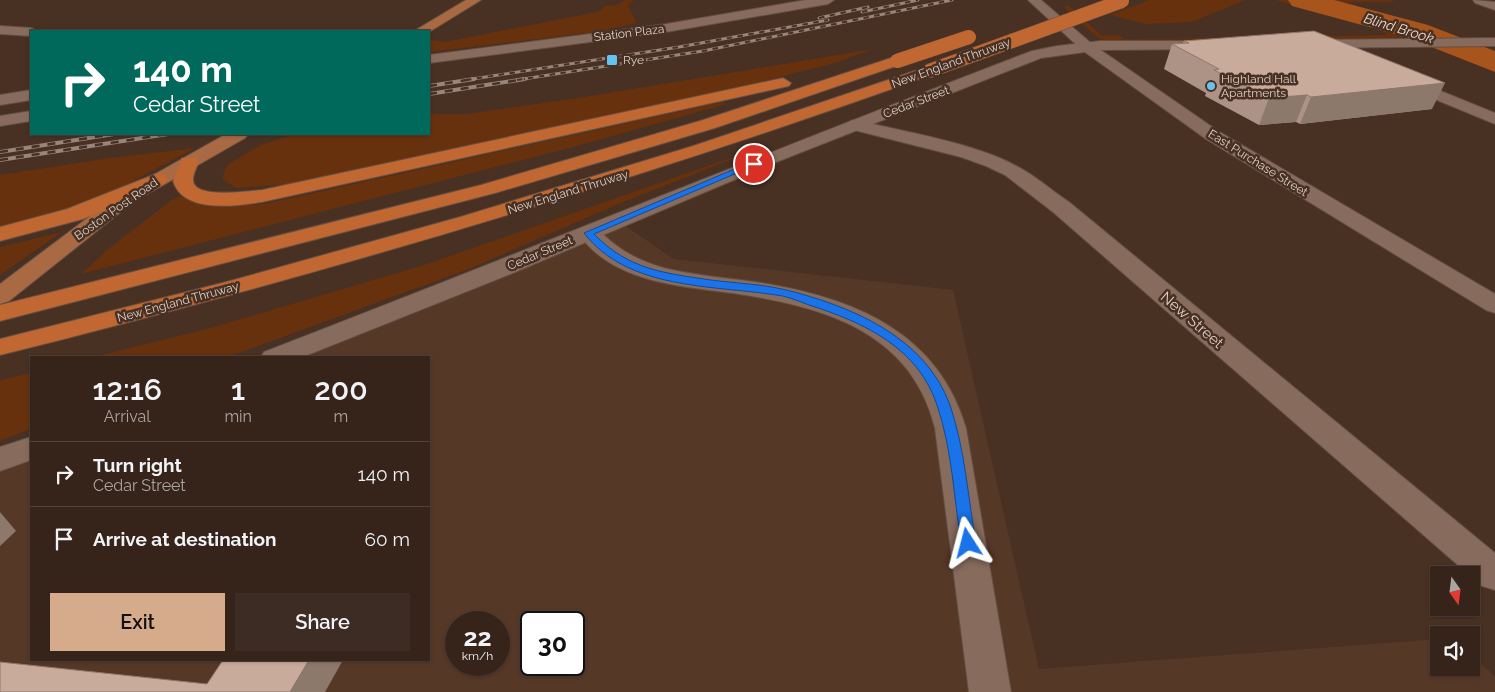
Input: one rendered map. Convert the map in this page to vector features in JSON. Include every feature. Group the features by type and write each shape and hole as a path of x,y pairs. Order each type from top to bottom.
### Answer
{"highway":[{"name":"New England Thruway","path":"0,347 311,266 510,210 676,159 928,71 1123,0"},
{"path":"1030,16 1061,6"},
{"name":"New England Thruway","path":"0,312 83,293 533,177 709,124 978,34"},
{"path":"189,162 183,181 184,187 189,192 208,198 224,199 262,196 797,80 897,61"},
{"path":"0,234 75,214 158,179"},
{"path":"0,306 83,293"}],"main road":[{"path":"423,30 475,0"},
{"name":"Boston Post Road","path":"0,296 110,210 158,179 237,135"}],"street":[{"name":"Station Plaza","path":"430,59 733,17 828,0"},
{"name":"East Purchase Street","path":"1034,0 1087,47 1243,155 1495,305"},
{"path":"1479,0 1495,6"},
{"path":"722,6 733,17"},
{"path":"0,30 30,32"},
{"path":"1291,44 1492,42"},
{"path":"1310,44 1346,58"},
{"name":"Cedar Street","path":"279,356 468,282 769,158 1038,54 1087,47 1224,45"},
{"path":"1390,76 1495,119"},
{"path":"0,100 30,95"},
{"path":"0,121 30,116"},
{"name":"New Street","path":"856,125 968,153 1012,171 1061,208 1495,575"},
{"path":"588,233 602,248 626,263 656,275 781,292 832,309 876,327 904,348 924,369 943,404 953,446 990,692"},
{"path":"0,459 30,448"}],"shaded area":[{"path":"625,0 634,0 628,6 637,23 602,31 430,52 431,40 445,42 601,11 604,6 617,5"},
{"path":"1149,0 1245,0 1192,22 1145,24 1110,15"},
{"path":"1275,0 1391,0 1395,2 1345,2 1381,14 1370,14 1447,37 1312,39 1307,36 1387,35 1383,31 1390,30"},
{"path":"1068,5 1102,36 1119,35 1124,39 1286,37 1291,39 1105,40 1098,38 1064,7"},
{"path":"874,49 832,64 670,104 307,183 236,188 222,179 227,165 261,145 291,135 430,135 430,114 467,114 578,98"},
{"path":"723,102 726,104 577,146 81,274 108,249 172,200 182,196 212,204 264,204"},
{"path":"765,146 621,203 469,269 231,356 97,356 207,329 424,265"},
{"path":"195,148 84,207 0,229 0,175 110,158"},
{"path":"624,225 674,259 953,290 1039,669 1430,640 1430,676 1480,676 1480,662 1495,677 1495,692 0,692 0,469 30,458 30,661 430,661 430,356 289,356"},
{"path":"62,232 0,275 0,247"},
{"path":"30,373 30,429 0,441 0,380"}],"building":[{"path":"1314,31 1445,83 1311,97 1307,95 1269,98 1214,70 1219,69 1172,44 1189,43 1184,41"},
{"path":"222,661 308,661 290,692 0,692 0,662 207,684"}],"waterway":[{"name":"Blind Brook","path":"1302,0 1417,31 1495,62"}],"railway":[{"path":"862,12 918,0"},
{"path":"517,80 703,51 952,0"},
{"path":"819,18 868,7"},
{"path":"466,80 679,47 828,20"},
{"path":"430,86 474,79"},
{"path":"430,94 525,79"},
{"path":"0,152 108,135"},
{"path":"0,160 162,135"}],"place":[{"name":"Rye","path":"612,60"},
{"name":"Highland Hall Apartments","path":"1211,86"}],"route":[{"path":"754,164 588,233 602,248 626,263 656,275 781,292 832,309 876,327 904,348 924,369 943,404 953,446 968,543"}]}
